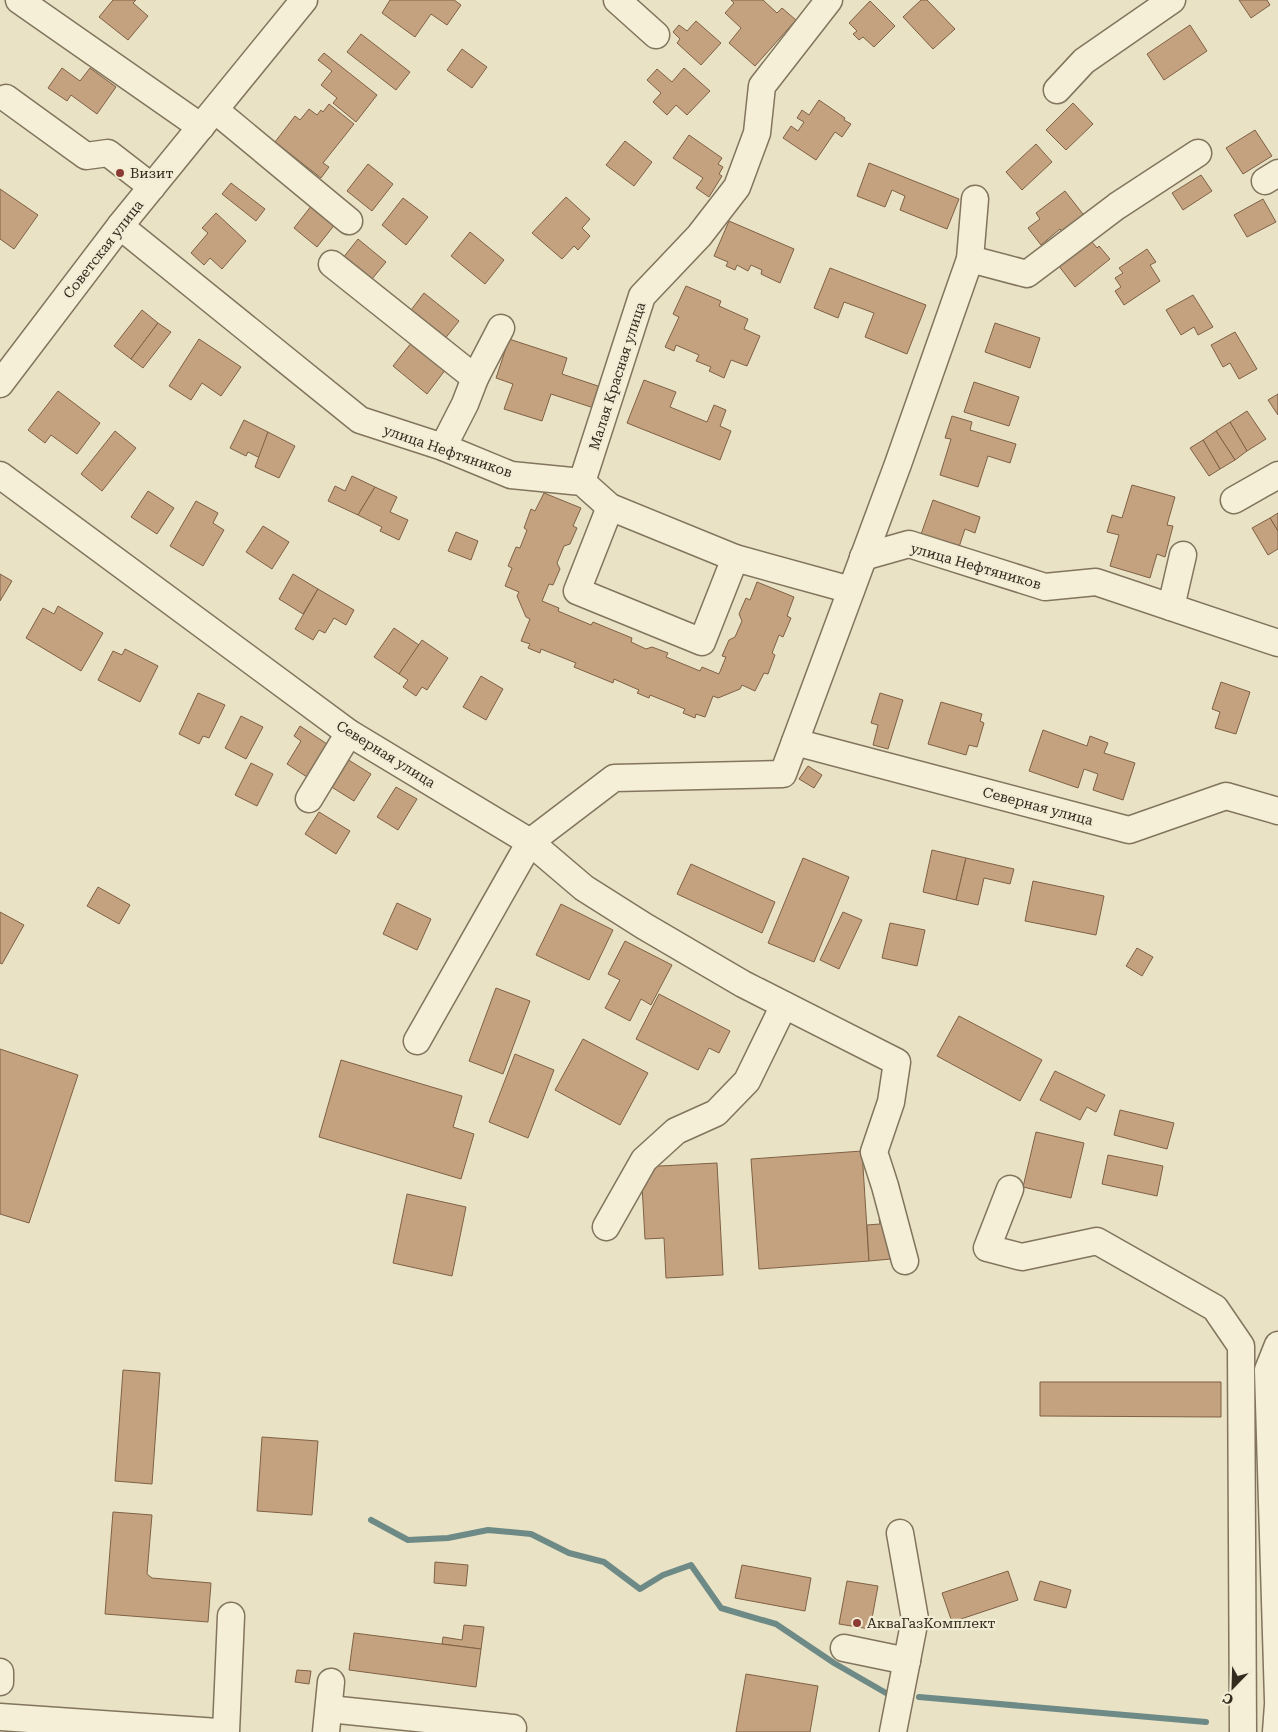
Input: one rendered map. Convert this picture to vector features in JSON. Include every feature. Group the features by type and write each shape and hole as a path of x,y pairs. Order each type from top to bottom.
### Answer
{"street":[{"path":"19,0 208,118 349,221"},
{"name":"Советская улица","path":"0,384 120,226 304,0"},
{"path":"617,0 656,35"},
{"name":"Малая Красная улица","path":"582,482 642,296 698,236 737,187 757,133 762,86 829,0"},
{"path":"1057,90 1084,61 1172,0"},
{"path":"6,98 86,156 108,153 152,187"},
{"path":"970,259 1027,274 1117,206 1198,153"},
{"path":"417,1041 530,842 614,778 783,774 970,259 976,199"},
{"name":"улица Нефтяников","path":"120,226 360,420 443,447 510,474 582,482"},
{"path":"332,264 475,378"},
{"path":"443,447 501,328"},
{"name":"Северная улица","path":"0,475 349,733 530,842 584,888 734,980 897,1062 891,1102 874,1152 904,1261"},
{"path":"1234,500 1278,475"},
{"path":"582,482 610,506 735,558 851,590"},
{"path":"610,506 577,591 702,642 735,558"},
{"name":"улица Нефтяников","path":"863,557 909,544 1045,587 1096,582 1278,643"},
{"path":"1171,606 1183,555"},
{"path":"309,799 349,733"},
{"name":"Северная улица","path":"795,742 1130,830 1226,796 1278,811"},
{"path":"606,1227 644,1160 676,1131 716,1113 747,1081 784,1005"},
{"path":"1010,1189 987,1248 1022,1257 1096,1241 1215,1308 1241,1346 1243,1732"},
{"path":"1278,1345 1268,1370 1278,1700"},
{"path":"893,1732 915,1619 900,1533"},
{"path":"226,1732 231,1616"},
{"path":"844,1648 907,1661"},
{"path":"0,1672 0,1682"},
{"path":"332,1682 328,1720 514,1722"},
{"path":"1276,1732 1278,1705"},
{"path":"0,1717 218,1732"}],"building":[{"path":"113,0 136,0 133,3 148,16 128,40 99,17"},
{"path":"390,0 454,0 461,5 447,25 431,14 415,37 382,13"},
{"path":"731,0 763,0 777,13 782,8 796,20 755,66 729,43 741,28 725,13 734,3"},
{"path":"921,0 927,0 955,29 933,49 903,17"},
{"path":"1239,0 1267,0 1270,5 1251,18"},
{"path":"870,1 895,26 874,47 863,37 859,40 853,34 857,31 849,23"},
{"path":"696,21 721,43 701,65 677,43 680,39 673,32 679,25 687,31"},
{"path":"1190,25 1207,51 1164,80 1147,54"},
{"path":"361,34 410,72 396,90 347,52"},
{"path":"462,49 487,67 472,88 447,70"},
{"path":"324,53 377,95 356,122 333,103 337,98 321,85 332,71 318,60"},
{"path":"62,68 80,81 90,68 116,87 97,114 71,95 67,101 48,88"},
{"path":"684,68 710,91 687,115 676,105 667,115 653,102 661,93 647,80 657,69 672,82"},
{"path":"819,100 851,124 842,137 835,132 816,160 783,138 791,126 798,131 804,122 797,118 802,110 809,115"},
{"path":"1073,103 1093,124 1066,150 1046,130"},
{"path":"329,104 354,124 323,163 329,167 321,178 275,142 295,116 300,120 309,109 317,115 321,110 323,112"},
{"path":"1255,130 1272,156 1243,174 1226,148"},
{"path":"689,135 722,158 718,164 723,167 719,174 722,176 709,197 696,188 703,178 673,158"},
{"path":"625,141 652,162 634,186 606,165"},
{"path":"1036,144 1052,162 1022,190 1006,172"},
{"path":"869,163 959,199 947,229 900,210 905,196 892,190 885,207 857,196"},
{"path":"368,164 393,184 372,211 347,191"},
{"path":"1201,175 1212,191 1183,210 1172,193"},
{"path":"231,183 265,209 256,221 222,194"},
{"path":"0,189 38,215 14,249 0,239"},
{"path":"1065,191 1086,218 1064,235 1060,229 1041,245 1028,228 1040,219 1036,213"},
{"path":"566,197 590,219 582,228 590,236 578,250 574,246 562,259 532,233"},
{"path":"403,198 428,217 406,245 382,225"},
{"path":"1263,199 1276,222 1247,237 1234,215"},
{"path":"312,205 336,223 317,247 294,228"},
{"path":"216,213 246,241 222,269 210,258 204,265 191,253 208,233 202,228"},
{"path":"729,221 794,249 780,283 761,274 762,270 751,265 748,271 737,265 735,270 726,266 728,262 714,256"},
{"path":"470,232 504,260 485,284 451,256"},
{"path":"1087,236 1110,259 1075,287 1055,261"},
{"path":"358,239 386,262 367,285 339,263"},
{"path":"1147,249 1156,262 1150,265 1160,281 1124,305 1115,291 1121,287 1115,278 1123,273 1119,268"},
{"path":"830,268 926,305 907,354 865,337 874,313 844,302 838,318 814,308"},
{"path":"686,286 721,301 719,306 748,319 744,329 760,336 747,366 731,360 724,378 709,371 711,367 696,361 699,355 676,345 674,351 665,347 679,317 673,314"},
{"path":"424,293 459,321 440,345 405,318"},
{"path":"1193,295 1213,327 1198,335 1194,327 1181,335 1166,310"},
{"path":"142,310 158,323 131,359 114,346"},
{"path":"158,323 171,332 143,368 131,359"},
{"path":"995,323 1040,338 1030,368 985,352"},
{"path":"1235,332 1257,369 1239,379 1230,363 1223,367 1211,345"},
{"path":"199,339 241,367 221,396 202,383 191,400 169,386"},
{"path":"509,339 567,358 562,374 604,388 597,409 551,394 542,421 504,409 513,384 496,378"},
{"path":"412,342 446,369 427,394 393,366"},
{"path":"644,380 676,392 670,407 707,422 714,405 726,410 720,426 731,431 720,460 627,423"},
{"path":"974,382 1019,397 1009,426 964,412"},
{"path":"58,391 100,423 77,454 51,435 45,443 28,430"},
{"path":"1278,394 1278,415 1268,400"},
{"path":"1247,411 1266,439 1247,451 1230,422"},
{"path":"952,416 972,422 970,430 1016,444 1010,463 988,456 978,487 940,475 951,439 945,438"},
{"path":"244,420 268,432 260,458 248,452 246,456 230,448"},
{"path":"1230,422 1247,451 1235,460 1216,431"},
{"path":"115,431 136,448 102,491 81,474"},
{"path":"1216,431 1235,460 1220,469 1203,440"},
{"path":"268,432 295,446 279,478 255,467"},
{"path":"1203,440 1220,469 1209,476 1190,448"},
{"path":"352,476 375,487 358,515 328,501 335,486 345,491"},
{"path":"1132,485 1175,497 1167,525 1173,526 1165,557 1157,554 1150,578 1110,566 1119,535 1107,532 1112,515 1122,518"},
{"path":"375,487 397,497 390,512 408,520 399,540 380,531 382,527 358,515"},
{"path":"148,491 174,508 157,534 131,517"},
{"path":"544,493 581,508 573,526 577,528 570,544 564,546 557,563 560,569 553,585 549,584 542,601 559,608 558,611 591,625 593,622 632,638 631,642 646,649 652,647 668,653 666,657 700,671 702,667 719,674 726,657 722,656 729,640 735,637 742,621 739,614 746,598 750,600 757,582 794,597 787,616 791,618 783,637 779,635 772,653 775,655 768,674 764,673 755,691 742,685 740,689 718,698 713,696 705,717 696,714 695,718 683,713 685,709 650,695 649,698 637,693 639,690 614,679 613,683 574,667 576,663 541,649 540,653 528,648 530,644 521,641 530,619 526,617 517,596 519,592 505,586 512,568 508,566 516,547 520,548 527,530 524,528 531,509 535,511"},
{"path":"933,500 980,517 975,533 965,529 957,553 919,540"},
{"path":"196,501 218,513 213,523 224,530 203,566 170,546"},
{"path":"1278,513 1278,531 1270,518"},
{"path":"1270,518 1278,531 1278,549 1268,555 1252,528"},
{"path":"263,526 289,542 272,569 246,552"},
{"path":"456,532 478,541 471,560 448,551"},
{"path":"0,574 12,581 0,601"},
{"path":"293,574 318,589 303,614 279,599"},
{"path":"318,589 354,610 346,625 334,618 325,633 319,630 313,640 295,629"},
{"path":"58,606 103,633 81,671 26,638 43,608 54,614"},
{"path":"394,628 419,645 399,674 374,657"},
{"path":"422,640 448,658 427,690 422,687 416,696 403,687 408,680 399,674"},
{"path":"125,649 158,666 140,702 98,680 113,651 122,655"},
{"path":"481,676 503,689 486,720 463,707"},
{"path":"1221,682 1250,692 1236,734 1215,728 1220,712 1212,709"},
{"path":"198,693 225,705 209,738 203,736 199,744 179,734"},
{"path":"880,693 903,700 888,749 873,745 878,725 871,723"},
{"path":"941,702 982,714 980,721 984,723 977,747 969,745 966,755 928,744"},
{"path":"241,716 263,727 246,759 225,748"},
{"path":"300,726 327,744 307,777 287,764 301,741 294,736"},
{"path":"1043,730 1087,746 1090,736 1108,743 1104,753 1135,763 1123,800 1093,790 1098,774 1084,769 1078,788 1029,771"},
{"path":"347,759 371,774 354,801 330,786"},
{"path":"251,763 273,774 257,806 235,795"},
{"path":"808,766 822,775 814,788 799,779"},
{"path":"396,787 417,799 398,830 377,817"},
{"path":"319,812 350,831 336,854 305,834"},
{"path":"932,850 966,858 956,900 923,892"},
{"path":"803,858 849,877 814,962 768,943"},
{"path":"966,858 1014,869 1010,884 984,878 978,905 956,900"},
{"path":"691,864 775,902 762,933 677,894"},
{"path":"1033,881 1104,896 1096,935 1025,921"},
{"path":"98,887 130,905 119,924 87,906"},
{"path":"397,903 431,919 417,950 383,934"},
{"path":"561,904 613,930 589,980 536,955"},
{"path":"0,912 24,925 2,964 0,963"},
{"path":"843,912 862,920 839,969 820,960"},
{"path":"890,923 925,930 917,966 882,958"},
{"path":"625,941 672,965 651,1005 641,999 630,1021 605,1008 620,980 608,974"},
{"path":"1137,948 1153,957 1142,976 1126,966"},
{"path":"496,988 530,1001 503,1074 469,1061"},
{"path":"659,994 730,1031 719,1053 709,1048 698,1070 636,1039"},
{"path":"959,1016 1042,1060 1020,1101 937,1056"},
{"path":"583,1039 648,1073 620,1125 555,1090"},
{"path":"0,1049 78,1075 29,1223 0,1214"},
{"path":"515,1054 554,1070 528,1138 489,1122"},
{"path":"341,1060 462,1096 453,1127 474,1134 461,1179 319,1137"},
{"path":"1055,1071 1105,1095 1096,1112 1087,1107 1080,1120 1040,1100"},
{"path":"1120,1110 1174,1123 1167,1149 1114,1135"},
{"path":"1036,1132 1084,1143 1071,1198 1023,1187"},
{"path":"862,1151 869,1261 759,1269 751,1159"},
{"path":"1108,1155 1163,1166 1157,1196 1102,1184"},
{"path":"717,1163 723,1275 666,1278 664,1238 645,1239 641,1167"},
{"path":"407,1194 466,1207 452,1276 393,1263"},
{"path":"879,1219 888,1223 891,1259 869,1261 867,1225 880,1224"},
{"path":"123,1370 160,1373 152,1484 115,1481"},
{"path":"1040,1382 1221,1382 1221,1417 1040,1416"},
{"path":"262,1437 318,1441 312,1515 257,1511"},
{"path":"113,1512 152,1515 147,1574 152,1578 211,1583 208,1622 105,1614"},
{"path":"435,1562 468,1565 466,1586 434,1583"},
{"path":"742,1565 811,1578 805,1611 735,1598"},
{"path":"1008,1571 1018,1600 952,1622 942,1593"},
{"path":"847,1581 878,1586 870,1629 839,1624"},
{"path":"1040,1581 1071,1590 1066,1608 1034,1600"},
{"path":"464,1625 484,1627 481,1649 442,1644 443,1637 462,1640"},
{"path":"354,1633 481,1649 476,1687 349,1670"},
{"path":"297,1670 311,1671 309,1684 295,1682"},
{"path":"746,1674 818,1686 810,1732 736,1732"}],"waterway":[{"path":"371,1520 408,1540 448,1538 488,1530 531,1534 569,1553 604,1562 640,1589 663,1575 691,1565 721,1608 776,1624 834,1663 886,1693"},
{"path":"919,1697 1206,1722"}],"place":[{"name":"Визит","path":"120,173"},
{"name":"АкваГазКомплект","path":"857,1623"}]}
